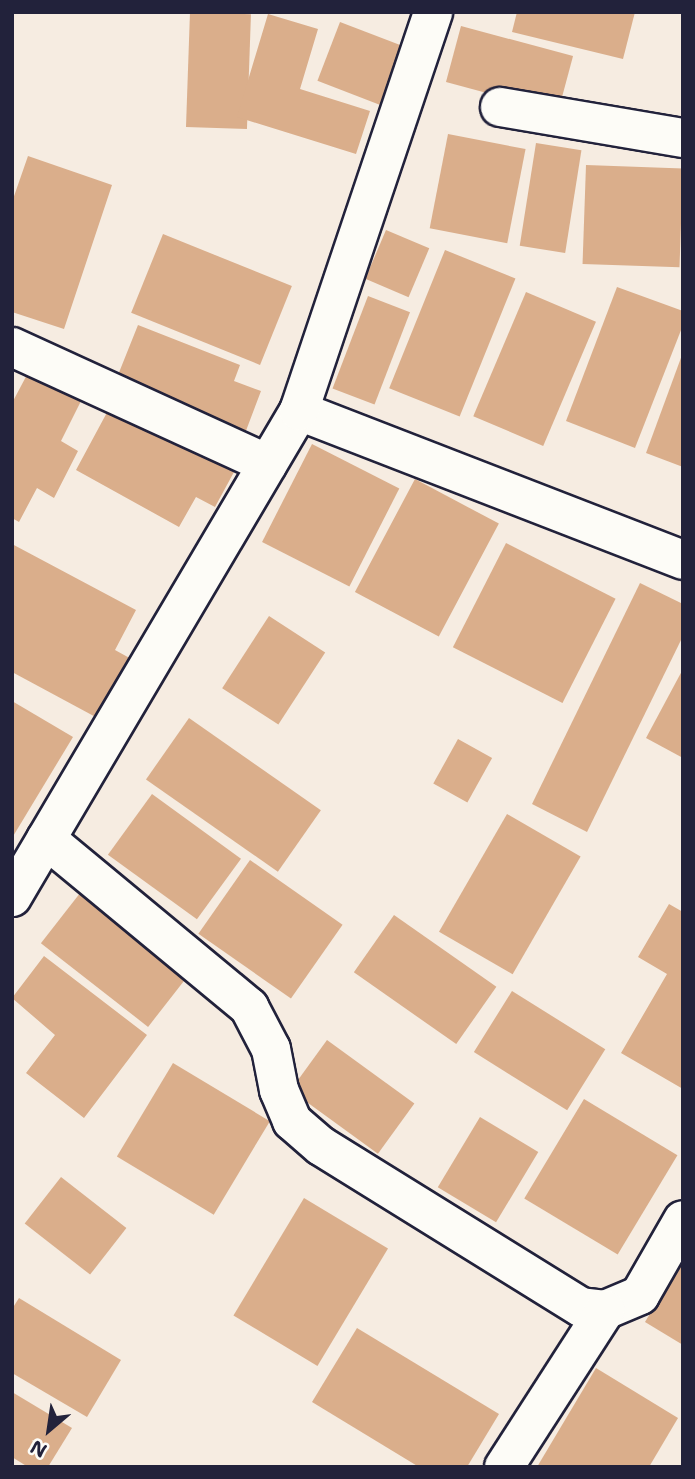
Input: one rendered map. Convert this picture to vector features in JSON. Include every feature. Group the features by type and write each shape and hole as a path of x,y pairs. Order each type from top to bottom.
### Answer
{"street":[{"path":"12,897 299,411 433,12"},
{"path":"500,107 683,138"},
{"path":"12,346 268,464"},
{"path":"299,411 683,560"},
{"path":"46,839 249,1007 271,1049 279,1090 292,1121 321,1146 581,1307 606,1310 640,1295 683,1220"},
{"path":"504,1467 606,1310"}],"building":[{"path":"190,12 251,14 247,129 186,127"},
{"path":"517,12 635,12 623,59 512,32"},
{"path":"268,14 318,29 300,89 370,111 356,154 237,117"},
{"path":"340,22 412,50 389,108 317,81"},
{"path":"461,26 573,56 558,112 446,82"},
{"path":"448,134 526,149 507,243 430,228"},
{"path":"536,143 581,150 565,253 520,246"},
{"path":"28,156 112,185 64,329 12,312 12,202"},
{"path":"586,165 683,168 679,267 583,264"},
{"path":"386,230 429,248 409,297 365,279"},
{"path":"163,234 292,286 260,365 131,313"},
{"path":"445,250 515,278 460,417 389,388"},
{"path":"617,287 683,311 683,325 635,448 566,421"},
{"path":"526,292 596,322 543,446 473,416"},
{"path":"368,296 410,312 375,405 333,388"},
{"path":"138,325 240,365 234,381 261,391 244,436 114,385"},
{"path":"683,355 683,467 646,453"},
{"path":"29,371 82,399 61,441 78,451 54,498 37,488 19,522 12,518 12,403"},
{"path":"111,405 234,472 215,507 196,497 179,527 76,470"},
{"path":"312,444 399,488 349,587 262,542"},
{"path":"415,479 499,524 439,637 355,592"},
{"path":"506,543 616,599 562,703 453,647"},
{"path":"12,544 136,610 115,650 135,661 103,721 12,672"},
{"path":"640,583 683,604 683,636 587,832 532,804"},
{"path":"269,616 325,652 278,725 222,688"},
{"path":"683,669 683,758 646,738"},
{"path":"12,701 73,737 12,838"},
{"path":"189,718 321,810 278,872 146,779"},
{"path":"458,739 492,758 467,803 433,784"},
{"path":"152,794 241,859 197,919 108,855"},
{"path":"507,814 581,856 513,974 439,932"},
{"path":"250,860 343,925 291,999 198,934"},
{"path":"84,888 191,972 148,1027 41,943"},
{"path":"669,904 683,912 683,1089 621,1053 667,974 638,957"},
{"path":"394,915 496,987 456,1044 354,972"},
{"path":"44,956 147,1035 84,1118 26,1073 55,1035 12,998"},
{"path":"512,991 605,1049 567,1110 474,1052"},
{"path":"327,1040 414,1103 378,1154 291,1090"},
{"path":"173,1063 270,1121 214,1215 117,1156"},
{"path":"584,1099 677,1155 618,1255 524,1198"},
{"path":"480,1117 538,1152 496,1222 438,1187"},
{"path":"61,1177 126,1228 90,1275 25,1223"},
{"path":"304,1198 388,1248 317,1366 233,1315"},
{"path":"683,1259 683,1345 645,1322"},
{"path":"19,1298 121,1360 87,1417 12,1373 12,1309"},
{"path":"357,1328 499,1414 467,1467 419,1467 312,1402"},
{"path":"596,1368 678,1418 649,1467 537,1467"},
{"path":"12,1392 72,1428 48,1467 28,1467 12,1457"}]}
